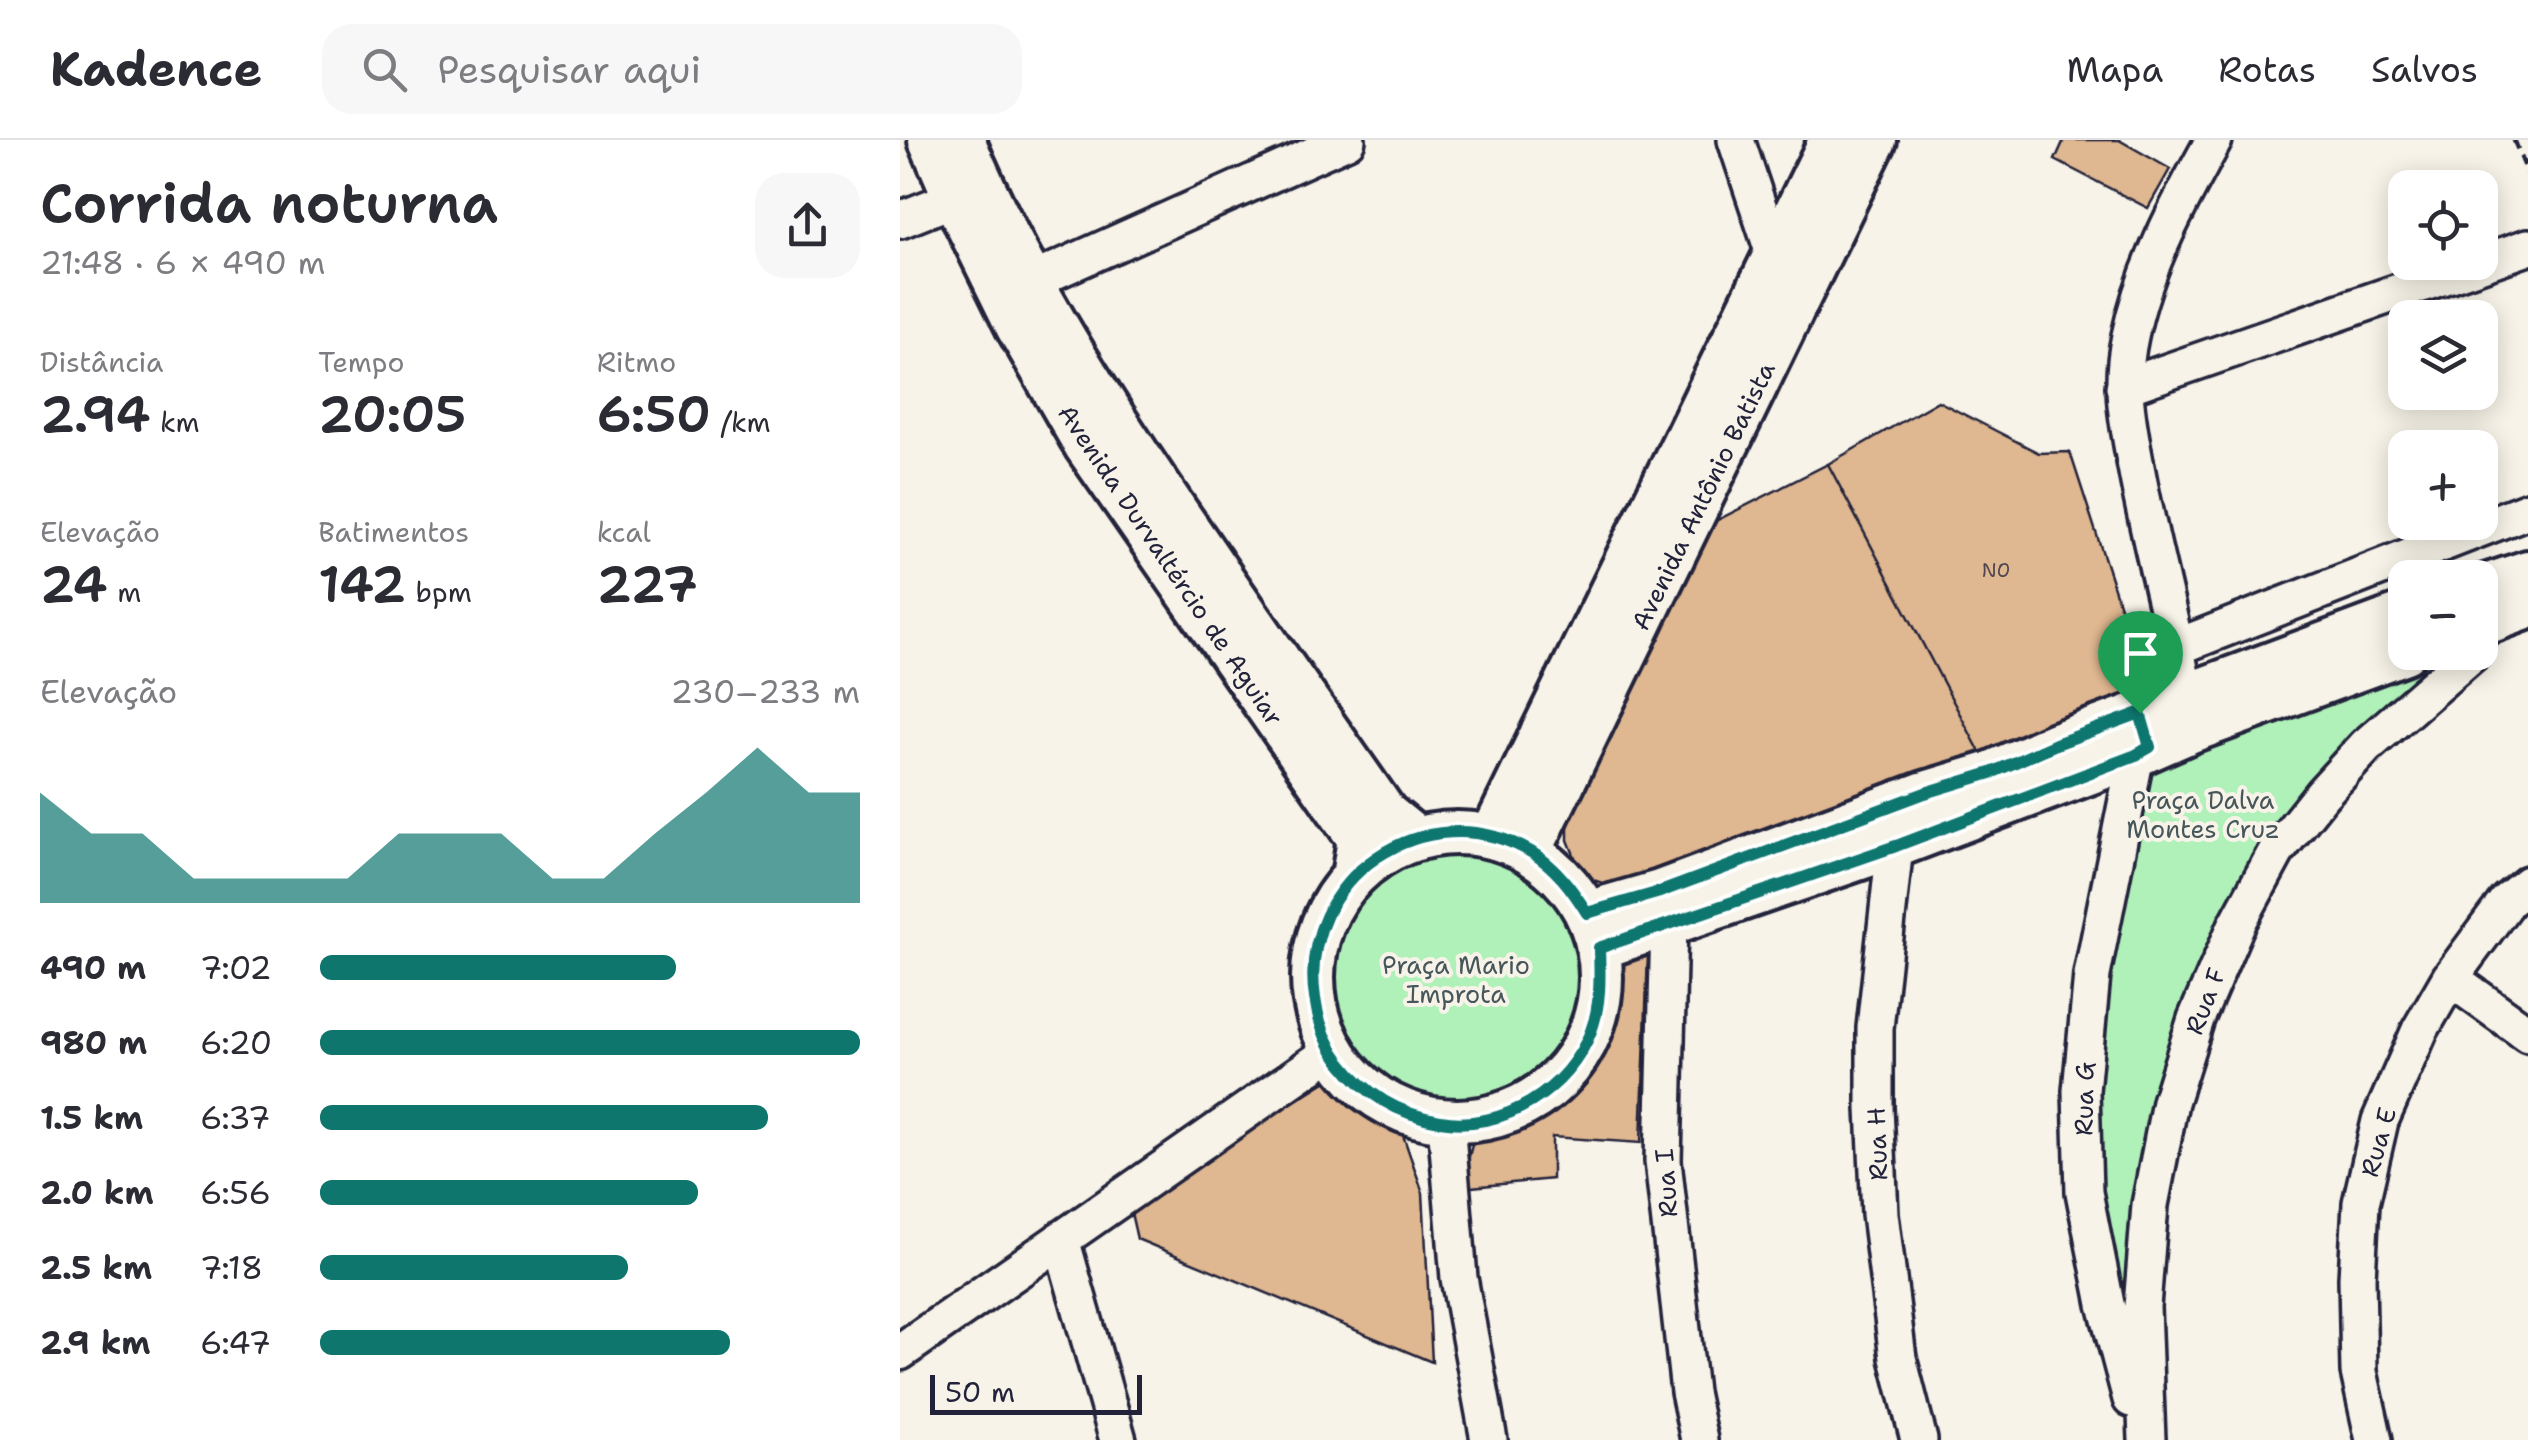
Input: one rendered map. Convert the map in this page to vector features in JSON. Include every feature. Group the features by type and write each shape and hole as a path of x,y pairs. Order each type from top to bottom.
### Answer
{"street":[{"name":"Avenida Durvaltércio de Aguiar","path":"930,140 1017,326 1086,446 1182,552 1386,814 1416,839"},
{"name":"Avenida Durvaltércio de Aguiar","path":"963,140 1030,282 1130,446 1182,552 1357,836 1353,877"},
{"path":"1030,282 1347,140"},
{"path":"1736,140 1792,265"},
{"name":"Avenida Antônio Batista","path":"1792,265 1830,140"},
{"name":"Avenida Antônio Batista","path":"1511,844 1792,265 1875,140"},
{"path":"2185,696 2177,647 2150,543 2126,421 2124,387 2129,340 2141,293 2214,140"},
{"path":"900,220 955,198"},
{"path":"2124,387 2528,247"},
{"path":"2177,647 2528,510"},
{"path":"2498,582 2528,572"},
{"path":"2498,618 2528,607"},
{"path":"2498,636 2528,616"},
{"path":"2142,738 2185,696 2388,620"},
{"path":"1593,931 2063,762 2388,658"},
{"name":"Rua F","path":"2144,1440 2142,1307 2150,1205 2170,1102 2196,1020 2236,926 2276,852 2366,746 2453,670"},
{"name":"Rua G","path":"2142,738 2092,975 2081,1091 2084,1192 2106,1304 2144,1440"},
{"path":"1665,908 1896,846 1932,811"},
{"path":"1461,832 1511,844 1553,868 1572,889 1593,931 1598,999 1592,1028 1579,1056 1559,1080 1535,1100 1507,1114 1477,1122 1412,1116 1380,1100 1354,1079 1332,1051 1318,1016 1312,979 1316,942 1330,907 1353,877 1401,843 1430,834 1461,832"},
{"name":"Rua H","path":"1896,846 1875,1028 1874,1108 1880,1214 1898,1358 1919,1440"},
{"name":"Rua E","path":"2374,1440 2359,1372 2357,1278 2361,1203 2380,1121 2420,1030 2450,978 2507,901 2528,884"},
{"name":"Rua I","path":"1665,908 1663,1161 1688,1392 1699,1440"},
{"path":"2450,978 2528,1034"},
{"path":"900,1352 1332,1051"},
{"path":"1446,1122 1459,1278 1488,1440"},
{"path":"1061,1239 1118,1440"}],"path":[{"path":"2514,140 2528,174"}],"green space":[{"name":"Praça Dalva Montes Cruz","path":"2397,670 2429,670 2326,763 2267,836 2239,878 2207,947 2180,1020 2139,1185 2120,1315 2095,1180 2095,1048 2146,773 2160,760"},
{"name":"Praça Mario Improta","path":"1457,849 1482,851 1506,859 1548,887 1576,929 1584,953 1584,1003 1576,1027 1548,1069 1506,1097 1482,1105 1457,1107 1432,1105 1408,1097 1366,1069 1338,1027 1330,1003 1328,978 1330,953 1338,929 1366,887 1408,859 1432,851"}],"building":[{"path":"2064,140 2119,140 2170,169 2148,208 2055,160"},
{"path":"1938,401 2039,453 2070,452 2148,693 1982,756 1828,464"},
{"path":"1828,464 1982,756 1615,887 1590,879 1568,840 1568,819 1696,531"},
{"path":"1648,954 1641,1143 1552,1137 1552,1179 1461,1188 1472,1145 1548,1109 1581,1075 1603,1028 1617,977 1628,956"},
{"path":"1330,1079 1403,1135 1423,1193 1432,1362 1137,1239 1129,1204"}],"route":[{"path":"2140,713 2150,747 2136,755 1896,846 1599,948 1598,999 1592,1028 1579,1056 1535,1100 1507,1114 1477,1122 1446,1122 1412,1116 1380,1100 1354,1079 1332,1051 1318,1016 1312,979 1316,942 1330,907 1369,862 1401,843 1430,834 1492,836 1530,852 1553,868 1587,913 1660,892 1925,793 1991,773 2140,713"}]}
